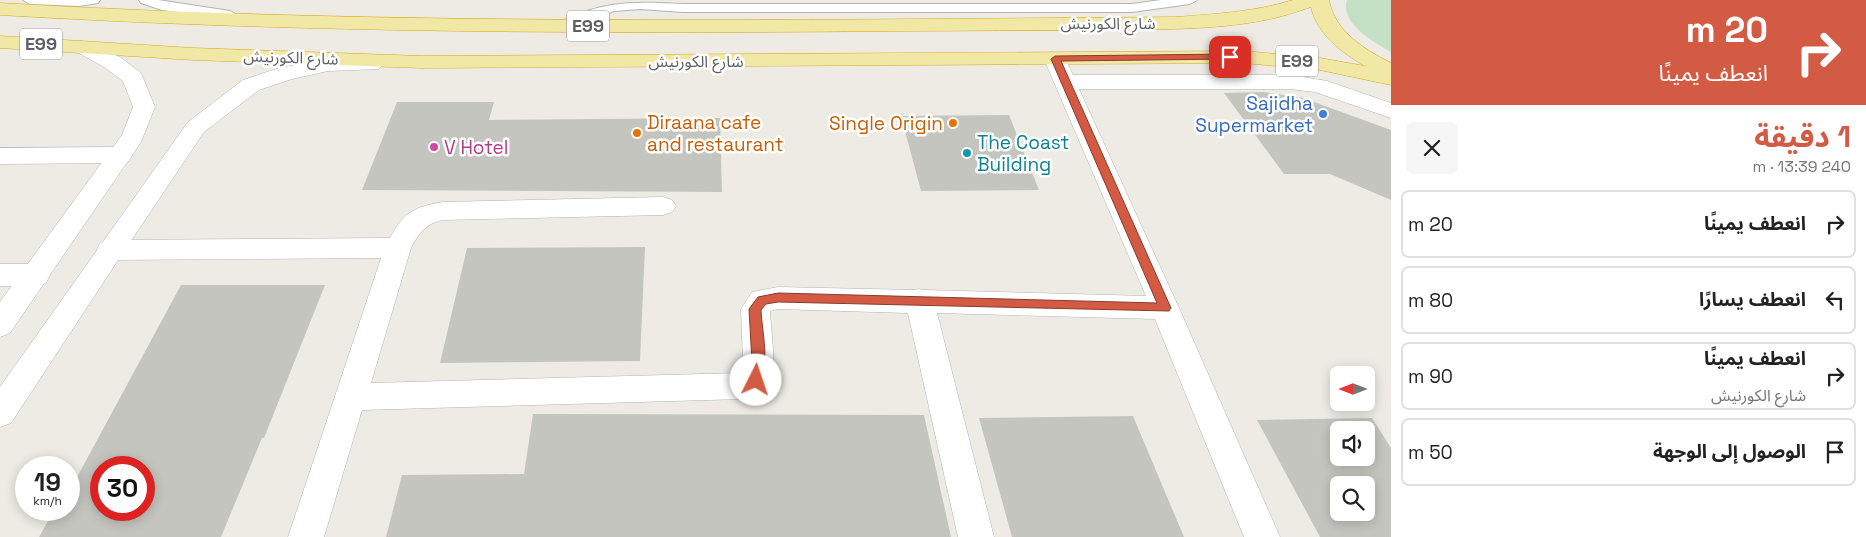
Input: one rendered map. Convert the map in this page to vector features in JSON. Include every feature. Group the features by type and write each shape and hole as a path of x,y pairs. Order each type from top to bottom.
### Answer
{"highway":[{"name":"شارع الكورنيش","path":"0,10 252,21 563,26 822,26 1176,23 1238,20 1268,14 1314,0"},
{"path":"1319,0 1323,17 1341,39 1372,62 1391,72"},
{"name":"شارع الكورنيش","path":"0,42 193,54 422,62 1061,71 1244,57 1320,64 1391,78"}],"street":[{"path":"0,326 133,137 144,107 133,78 112,62 82,47"},
{"path":"0,413 196,127 251,85 287,73 328,65 422,62"},
{"path":"1262,537 1165,308 1061,71 1290,82 1319,86 1391,111"},
{"path":"0,156 120,155"},
{"path":"306,537 398,248 406,230 414,222 426,213 443,211 664,206"},
{"path":"110,250 398,248"},
{"path":"0,275 36,275"},
{"path":"351,397 742,386 756,380 758,362 755,309 762,300 778,298 919,300 1165,308"},
{"path":"919,300 976,537"}],"lane":[{"path":"30,0 79,2 94,0"},
{"path":"146,0 162,6 233,15 252,21"},
{"path":"624,6 640,0"},
{"path":"670,0 683,8"},
{"path":"563,26 588,14 624,6 683,8 1132,8 1157,3 1190,0"},
{"path":"770,7 799,14 822,26"}],"green space":[{"path":"1347,0 1391,0 1391,52 1368,38 1353,24 1348,17"}],"building":[{"path":"1263,92 1303,98 1391,130 1391,200 1330,174 1284,174 1224,93"},
{"path":"397,102 494,102 489,120 720,118 722,192 362,190"},
{"name":"The Coast Building","path":"1009,115 1039,190 921,191 901,116"},
{"path":"645,247 640,361 440,363 467,248"},
{"path":"181,285 325,285 264,438 262,438 221,537 39,537 48,521 80,521 80,472"},
{"path":"533,414 924,415 951,537 386,537 402,475 524,474"},
{"path":"1133,416 1184,537 1012,537 979,418"},
{"path":"1372,418 1374,421 1330,421 1330,466 1375,466 1375,423 1391,448 1391,537 1320,537 1257,420"}],"place":[{"name":"Sajidha Supermarket","path":"1323,114"},
{"name":"Single Origin","path":"953,123"},
{"name":"Diraana cafe and restaurant","path":"637,133"},
{"name":"V Hotel","path":"434,147"},
{"name":"The Coast Building","path":"967,153"}],"route":[{"path":"756,380 758,362 755,309 762,300 778,298 919,300 1165,308 1055,59 1230,57"}]}
